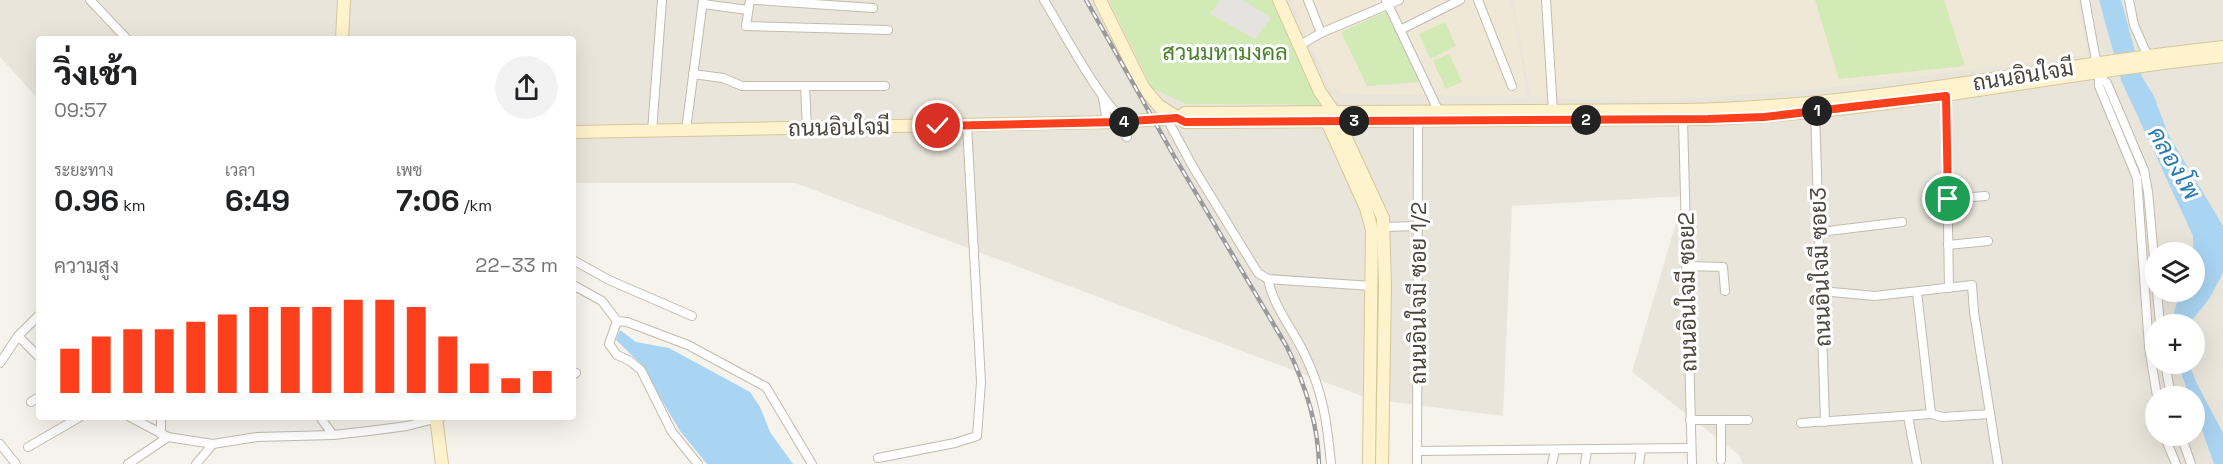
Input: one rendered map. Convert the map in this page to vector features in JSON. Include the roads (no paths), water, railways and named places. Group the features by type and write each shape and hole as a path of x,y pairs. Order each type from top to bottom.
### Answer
{"main road":[{"path":"342,36 344,0"},
{"path":"1100,0 1143,87 1166,112"},
{"path":"1279,0 1320,92 1371,222 1369,464"},
{"name":"ถนนอินใจมี","path":"1330,117 1682,115 1764,117 1946,96 2078,77 2223,47"},
{"name":"ถนนอินใจมี","path":"2148,61 2223,56"},
{"name":"ถนนอินใจมี","path":"1682,115 1763,108 1983,82 2099,73"},
{"name":"ถนนอินใจมี","path":"576,132 1121,122 1154,120 1166,112 1418,121 1439,116"},
{"path":"1330,117 1380,211 1384,227 1382,464"},
{"path":"438,420 442,464"}],"street":[{"path":"90,0 124,36"},
{"path":"652,131 662,0"},
{"path":"750,0 746,26 888,30"},
{"path":"755,0 873,8"},
{"path":"1044,0 1121,122 1127,137"},
{"path":"1308,0 1321,33"},
{"path":"1300,45 1321,33 1387,3 1399,0"},
{"path":"1400,30 1460,0"},
{"path":"1478,0 1512,86"},
{"path":"1545,0 1553,116"},
{"path":"2085,0 2099,73 2137,178 2149,346 2155,386"},
{"path":"2129,0 2134,25 2148,61"},
{"path":"686,130 703,2 748,10"},
{"path":"1387,3 1439,116"},
{"path":"2099,73 2107,83 2144,170 2153,242"},
{"path":"693,74 723,78 742,86 885,86"},
{"path":"806,86 807,128"},
{"path":"1102,95 1106,115 1103,122"},
{"path":"1946,96 1949,288"},
{"name":"ถนนอินใจมี ซอย3","path":"1815,111 1825,422"},
{"path":"1166,112 1258,273 1268,279 1372,286"},
{"name":"ถนนอินใจมี ซอย2","path":"1682,115 1692,464"},
{"name":"ถนนอินใจมี ซอย 1/2","path":"1417,464 1418,121"},
{"path":"878,458 955,443 977,436 981,382 967,125"},
{"path":"1948,199 1985,196"},
{"path":"1820,232 1902,222"},
{"path":"1384,227 1418,225"},
{"path":"1948,245 1988,241"},
{"path":"576,262 609,280 692,316"},
{"path":"1686,266 1723,267 1725,291"},
{"path":"1268,279 1270,293 1304,352 1321,394 1328,424 1331,464"},
{"path":"1821,291 1875,296 1972,285 1974,312 1998,464"},
{"path":"576,287 602,301 617,321 627,322 688,345 766,387 812,464"},
{"path":"1917,292 1931,414"},
{"path":"0,363 18,336 36,318"},
{"path":"617,321 609,344 617,355 630,361 641,370 672,432 698,464"},
{"path":"18,336 36,354"},
{"path":"31,402 36,399"},
{"path":"1802,423 1931,414 1943,417 1990,414"},
{"path":"1908,416 1917,464"},
{"path":"27,447 75,420"},
{"path":"135,420 164,436 213,444 257,437 333,435 407,426 430,420"},
{"path":"161,420 164,436"},
{"path":"322,420 333,435"},
{"path":"1690,420 1748,420"},
{"path":"1720,460 1721,420"},
{"path":"128,464 164,436"},
{"path":"0,444 16,464"},
{"path":"196,464 213,444"},
{"path":"2169,446 2176,464"},
{"path":"2185,446 2192,464"},
{"path":"1417,452 1691,448"},
{"path":"1552,464 1555,450"},
{"path":"1585,464 1587,450"},
{"path":"1639,464 1641,450"}],"water":[{"name":"คลองโพ","path":"2099,0 2121,0 2142,77 2154,96 2168,134 2223,226 2223,273 2209,299 2197,314 2174,314 2177,302 2205,302 2205,242 2193,242 2193,236 2121,80"},
{"path":"620,330 636,342 669,348 750,392 760,407 770,432 793,464 707,464 680,431 640,363 616,340"},
{"path":"2182,374 2193,374 2198,386 2186,386"},
{"path":"2205,399 2223,433 2223,464 2214,464 2205,438"}],"railway":[{"path":"1086,0 1174,156 1287,347 1313,418 1319,464"}],"park label":[{"name":"สวนมหามงคล","path":"1225,52"}]}
